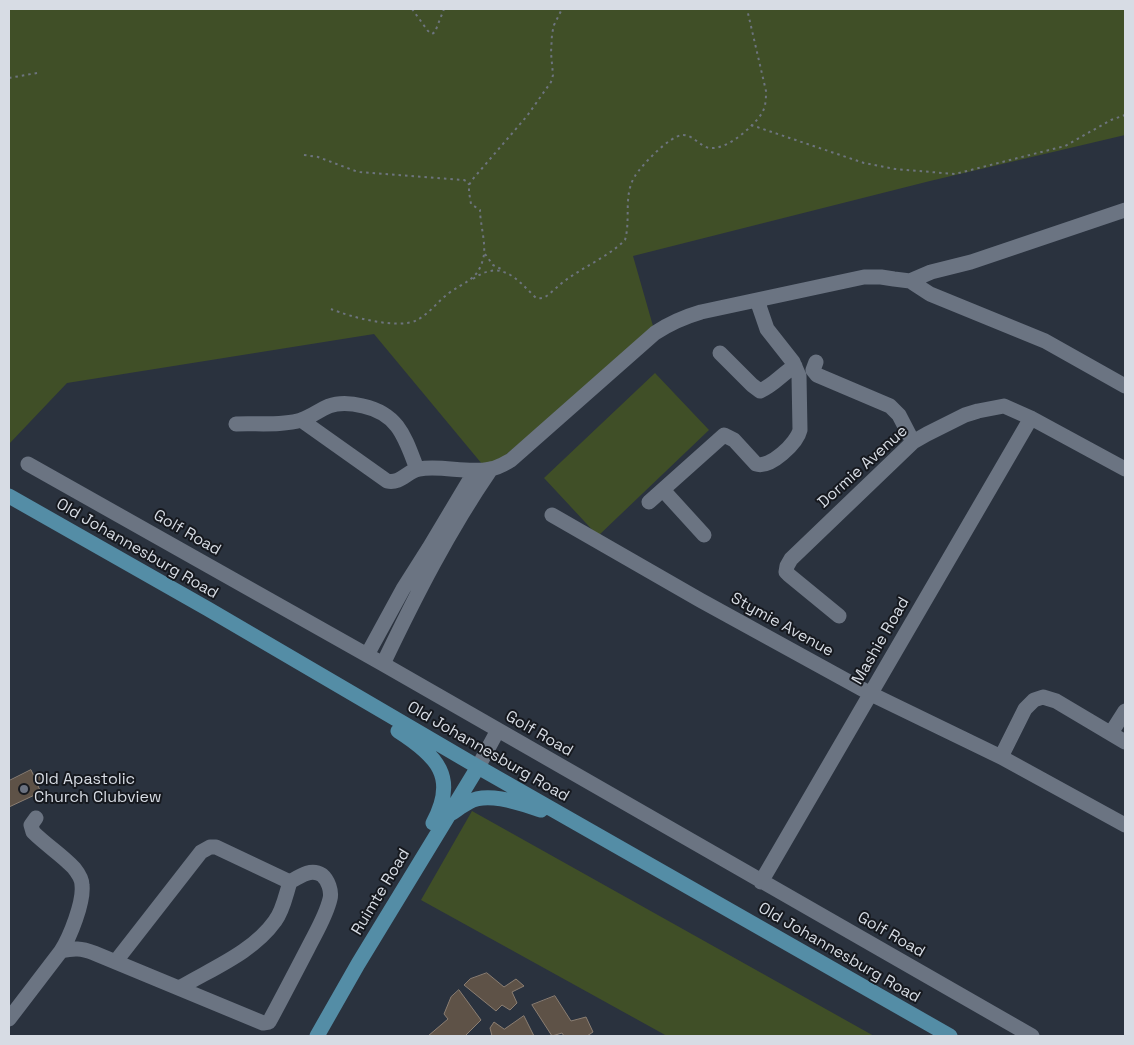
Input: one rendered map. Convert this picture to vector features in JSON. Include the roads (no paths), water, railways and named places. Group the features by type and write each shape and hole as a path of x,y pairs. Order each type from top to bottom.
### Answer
{"main road":[{"name":"Old Johannesburg Road","path":"9,496 950,1036"},
{"path":"344,688 373,715 413,741 426,752 437,765 444,780 445,793 441,808 398,887 374,938"},
{"name":"Ruimte Road","path":"317,1036 478,766"},
{"path":"448,816 470,801 482,797 495,798 564,816"}],"street":[{"path":"910,282 931,272 972,262 1125,210"},
{"path":"930,294 931,272"},
{"path":"302,420 387,481 396,481 417,469 455,468 475,471 491,469 511,460 662,329 682,318 872,276 910,282 930,294 1045,342 1125,386"},
{"path":"649,502 724,435 734,440 756,464 760,465 769,463 799,437 798,376 795,366 767,330 757,300"},
{"path":"720,352 760,391 770,386 786,371 795,366"},
{"path":"816,362 813,370 817,374 890,406 899,415 914,442"},
{"path":"236,424 302,420 329,406 340,403 353,403 374,409 393,420 403,433 417,469"},
{"name":"Dormie Avenue","path":"839,616 789,576 786,572 786,566 814,536 914,442 927,434 978,411 1004,406 1031,418 1125,469"},
{"name":"Mashie Road","path":"762,882 1031,418"},
{"name":"Golf Road","path":"28,464 383,664 1032,1036"},
{"path":"383,664 440,552 472,496 491,469"},
{"path":"367,656 403,589 430,548 475,471"},
{"path":"663,490 704,535"},
{"name":"Stymie Avenue","path":"552,515 700,600 871,694 1001,757 1125,825"},
{"path":"1001,757 1025,709 1034,700 1043,697 1056,701 1125,742"},
{"path":"1111,733 1125,711"},
{"path":"478,766 498,730"},
{"path":"9,1019 58,956 69,937 82,885 73,867 34,832 31,825 36,818"},
{"path":"116,961 202,852 210,847 216,847 290,882"},
{"path":"58,956 75,948 82,948 181,987 264,1023 269,1022 322,922 331,898 331,890 325,877 311,872 301,875 290,882 277,918 263,934 245,949 181,987"}],"place":[{"name":"Old Apastolic Church Clubview","path":"24,789"}]}
